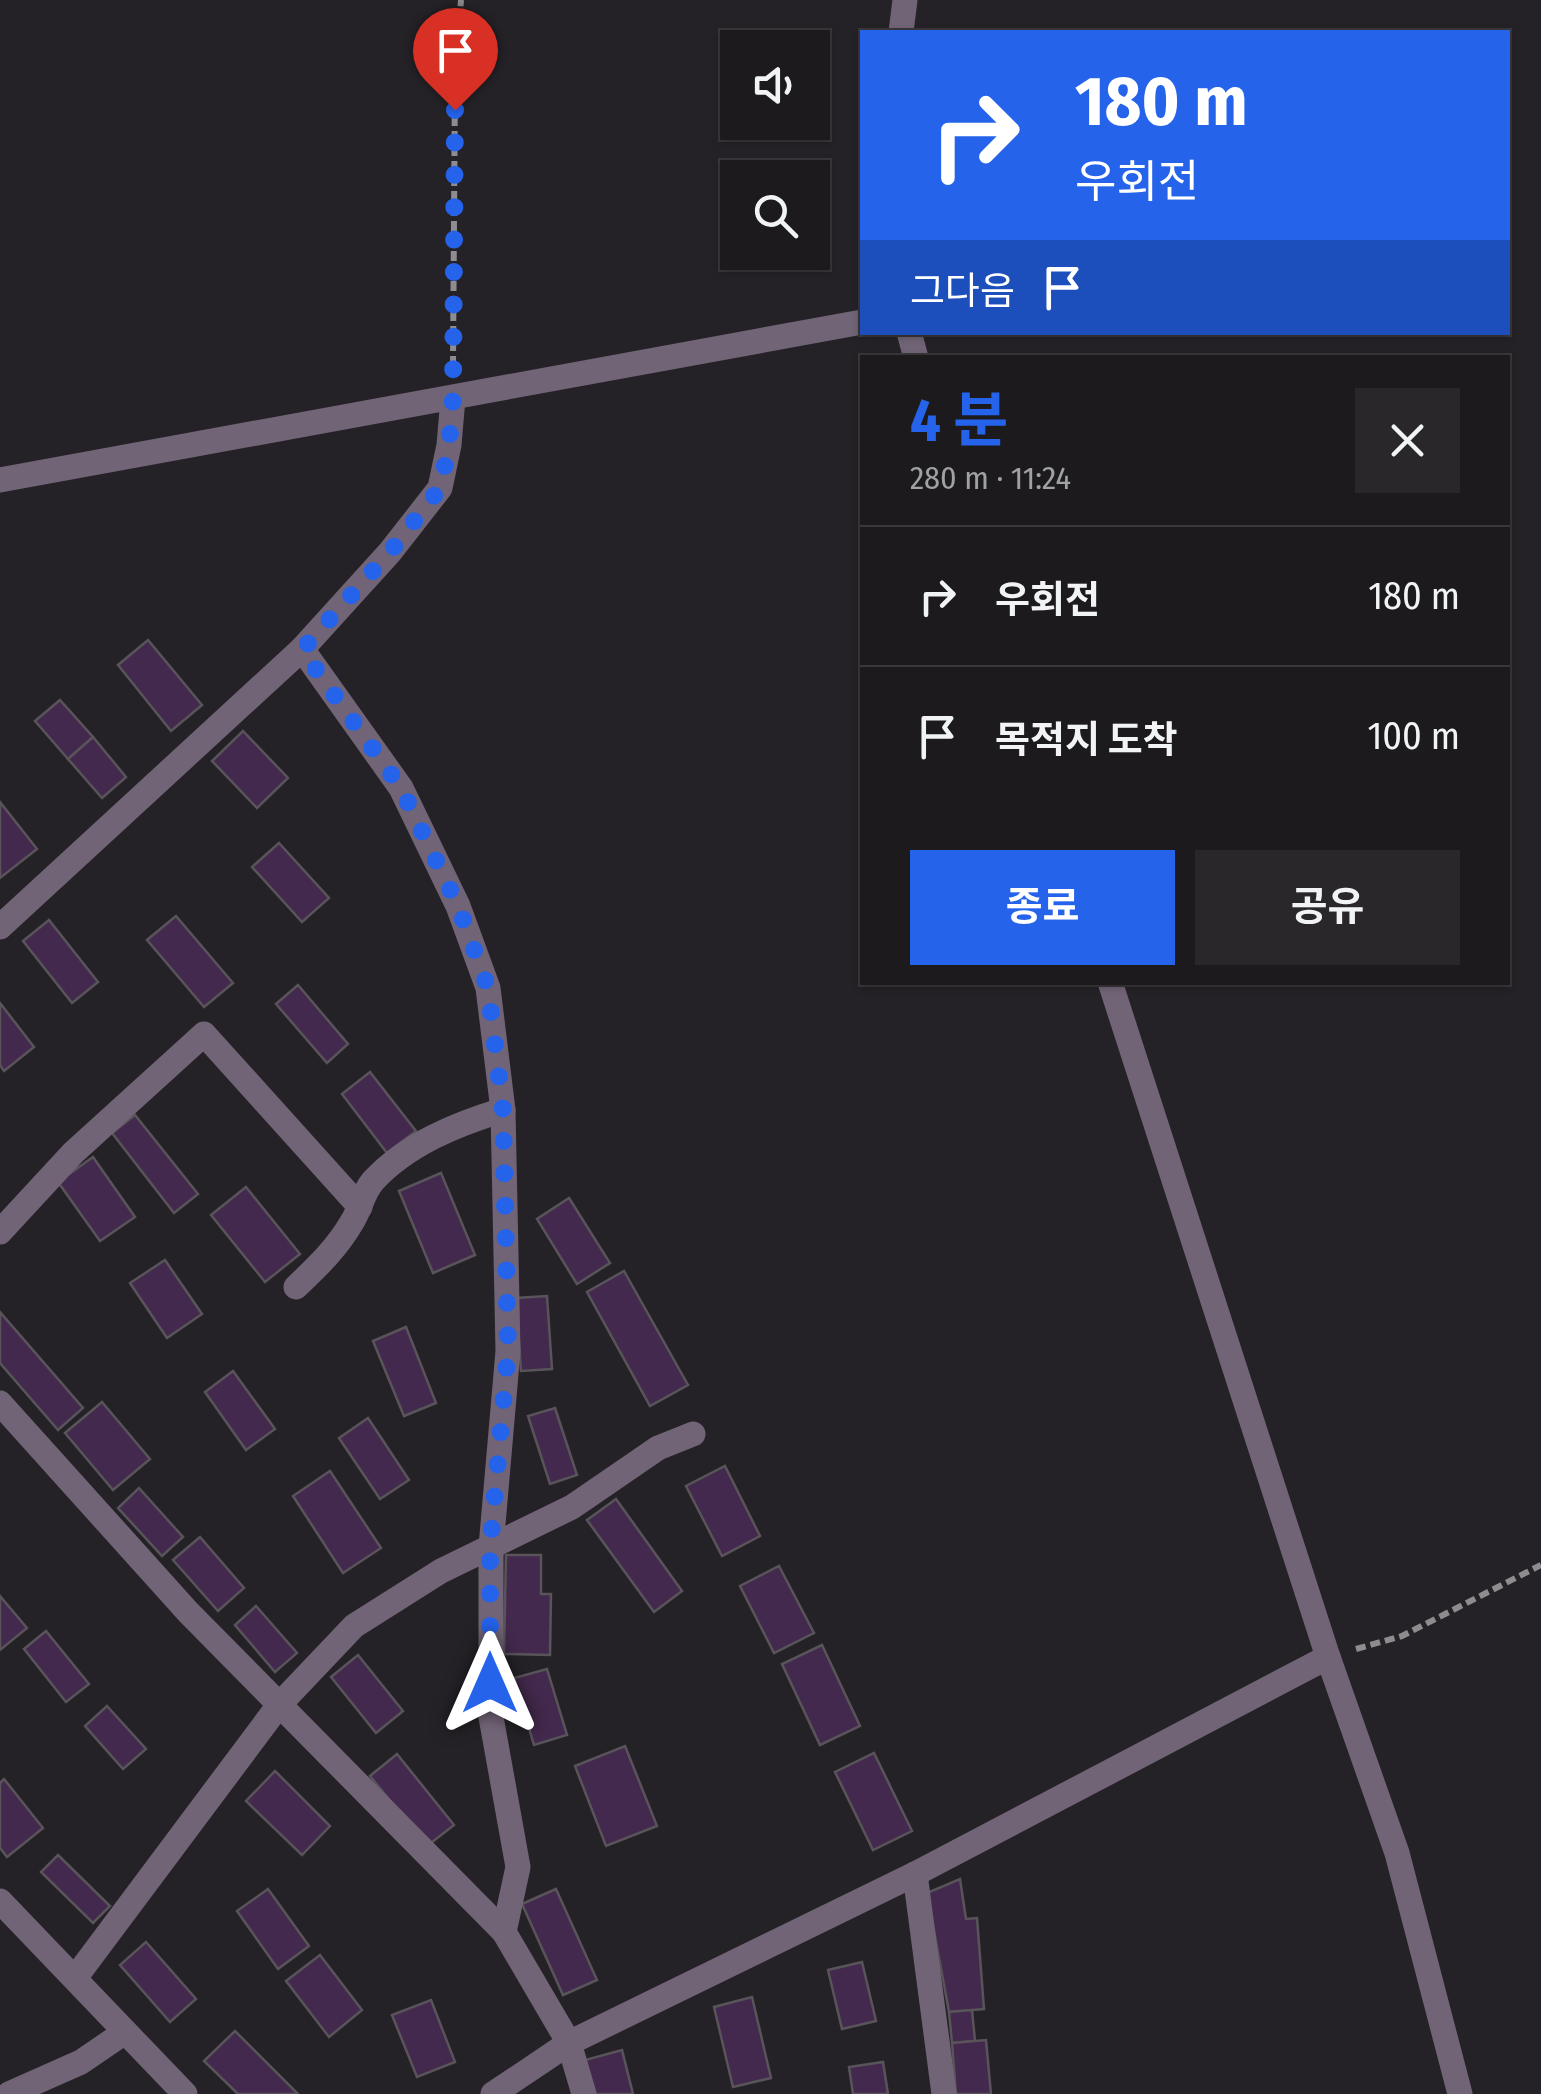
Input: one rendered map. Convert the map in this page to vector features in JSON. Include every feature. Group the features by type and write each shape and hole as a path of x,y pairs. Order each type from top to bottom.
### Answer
{"street":[{"path":"901,30 904,0"},
{"path":"0,480 860,322"},
{"path":"0,927 302,650 390,552 440,488 453,398"},
{"path":"302,650 401,788 458,906 488,988 503,1110 508,1351 490,1548 490,1717 518,1867 504,1932"},
{"path":"1111,985 1328,1658 1397,1853 1460,2094"},
{"path":"0,1232 74,1154 204,1034 360,1207"},
{"path":"296,1288 330,1254 372,1182 412,1149 461,1123 503,1110"},
{"path":"0,1403 188,1612 504,1932 569,2043 584,2094"},
{"path":"75,1978 280,1705 354,1626 441,1571 572,1507 658,1448 693,1434"},
{"path":"494,2094 569,2043 915,1874 1328,1658"},
{"path":"915,1874 944,2094"},
{"path":"0,1901 185,2094"},
{"path":"9,2094 81,2062 126,2032"}],"path":[{"path":"453,398 455,74 462,0"},
{"path":"1328,1658 1402,1636 1541,1565"}],"building":[{"path":"148,640 202,705 171,731 118,665"},
{"path":"60,700 93,737 68,759 35,721"},
{"path":"243,731 288,778 257,808 212,761"},
{"path":"93,737 126,777 102,798 68,759"},
{"path":"0,802 37,849 0,878"},
{"path":"279,843 329,898 302,922 252,867"},
{"path":"176,916 233,983 204,1007 147,940"},
{"path":"49,920 98,982 72,1003 23,941"},
{"path":"298,985 348,1044 327,1063 276,1004"},
{"path":"0,1003 34,1047 4,1071 0,1065"},
{"path":"370,1072 416,1131 387,1153 342,1094"},
{"path":"135,1115 198,1194 174,1213 112,1133"},
{"path":"93,1157 135,1217 100,1241 58,1182"},
{"path":"441,1173 475,1255 433,1273 399,1191"},
{"path":"246,1187 300,1254 265,1282 211,1215"},
{"path":"569,1198 610,1263 577,1284 537,1219"},
{"path":"165,1260 202,1314 167,1338 130,1283"},
{"path":"624,1271 688,1385 650,1406 587,1292"},
{"path":"547,1296 552,1369 521,1371 516,1298"},
{"path":"0,1312 83,1408 58,1430 0,1363"},
{"path":"406,1327 436,1403 404,1416 373,1341"},
{"path":"233,1371 275,1429 246,1450 205,1392"},
{"path":"102,1402 150,1459 113,1490 65,1433"},
{"path":"555,1408 577,1475 550,1484 528,1416"},
{"path":"368,1418 409,1480 380,1499 339,1438"},
{"path":"725,1466 760,1536 722,1556 686,1486"},
{"path":"330,1471 381,1548 343,1573 293,1496"},
{"path":"139,1488 183,1537 162,1556 118,1508"},
{"path":"616,1499 682,1591 654,1612 587,1520"},
{"path":"200,1537 244,1588 218,1611 173,1560"},
{"path":"506,1555 541,1555 541,1594 551,1594 550,1655 504,1654"},
{"path":"779,1566 814,1633 774,1653 740,1586"},
{"path":"0,1596 27,1628 0,1650"},
{"path":"256,1606 297,1653 275,1672 235,1625"},
{"path":"46,1631 89,1684 66,1702 24,1649"},
{"path":"822,1645 860,1726 820,1745 782,1664"},
{"path":"358,1655 403,1711 376,1733 331,1677"},
{"path":"547,1669 567,1735 534,1745 514,1678"},
{"path":"107,1706 146,1749 123,1769 85,1726"},
{"path":"625,1746 657,1826 606,1846 575,1766"},
{"path":"874,1753 912,1831 873,1850 835,1772"},
{"path":"397,1754 454,1825 427,1846 370,1776"},
{"path":"275,1771 330,1826 302,1855 246,1801"},
{"path":"4,1779 43,1828 7,1857 0,1848 0,1783"},
{"path":"58,1855 110,1906 93,1923 41,1872"},
{"path":"960,1879 966,1919 977,1918 984,2009 949,2012 927,1893"},
{"path":"268,1889 309,1946 278,1969 237,1911"},
{"path":"556,1889 597,1980 563,1995 522,1904"},
{"path":"146,1942 196,1999 170,2022 120,1965"},
{"path":"320,1955 362,2010 329,2037 286,1981"},
{"path":"862,1962 876,2021 842,2029 828,1970"},
{"path":"752,1997 771,2078 733,2087 714,2007"},
{"path":"431,2000 455,2062 417,2077 392,2015"},
{"path":"972,2010 975,2041 952,2043 949,2012"},
{"path":"235,2031 298,2094 238,2094 204,2061"},
{"path":"986,2040 991,2094 956,2094 952,2043"},
{"path":"622,2050 633,2094 595,2094 585,2060"},
{"path":"883,2062 888,2094 853,2094 849,2067"}],"route":[{"path":"455,110 453,398 440,488 390,552 302,650 401,788 458,906 488,988 503,1110 508,1351 490,1548 490,1683"}]}
